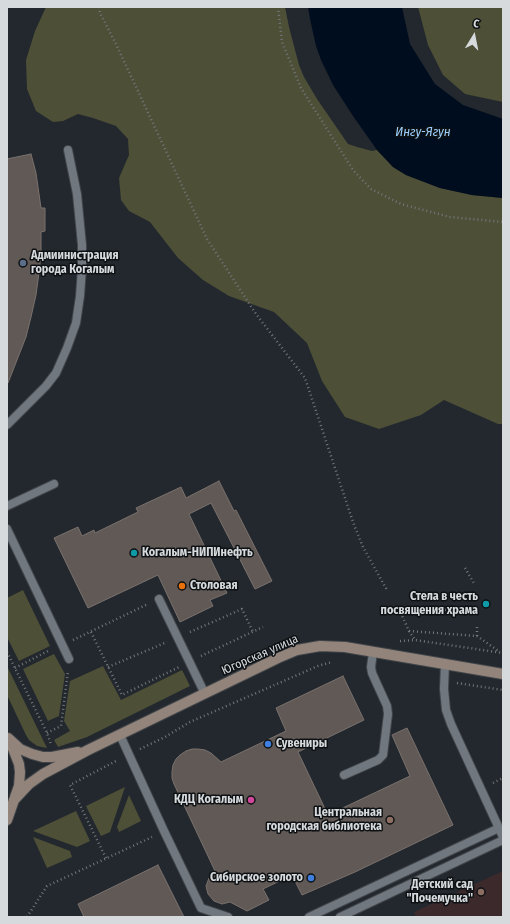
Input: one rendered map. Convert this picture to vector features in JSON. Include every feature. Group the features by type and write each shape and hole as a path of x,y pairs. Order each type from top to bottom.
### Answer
{"street":[{"name":"Югорская улица","path":"88,750 297,650 320,646 330,646 503,674"},
{"path":"8,737 20,749 43,757 52,757 88,750"},
{"path":"7,820 19,786 20,772 19,764 8,737"},
{"path":"7,810 29,784 43,774 88,750"}],"lane":[{"path":"7,425 46,386 56,373 68,348 76,323 80,296 82,245 77,194 68,150"},
{"path":"7,506 54,484"},
{"path":"7,529 69,659"},
{"path":"159,599 204,694"},
{"path":"344,775 378,760 383,755 388,714 387,706 372,673 371,667 373,652"},
{"path":"445,664 444,685 446,710 503,837"},
{"path":"120,735 164,831 202,908 228,917"},
{"path":"309,917 499,828"},
{"path":"340,917 503,840"}],"path":[{"path":"100,7 100,13 207,239 256,314 305,378 363,547 387,590"},
{"path":"278,7 282,42 300,88 353,170 371,189 402,204 450,216 503,222"},
{"path":"465,568 475,585"},
{"path":"14,668 159,599"},
{"path":"401,614 463,608"},
{"path":"108,666 242,609 253,632"},
{"path":"399,609 409,631 415,640"},
{"path":"477,636 478,626"},
{"path":"409,631 477,636 502,653"},
{"path":"91,632 122,695"},
{"path":"395,641 415,640 502,653"},
{"path":"7,652 47,733 61,726 69,659"},
{"path":"106,858 70,785 165,737 190,722 318,666 329,662 335,662"},
{"path":"27,917 47,886 164,831"}],"shaded area":[{"name":"Детский сад \"Почемучка\"","path":"503,871 503,917 416,917 414,912"}],"green space":[{"path":"46,7 285,7 299,65 304,77 317,99 348,144 372,151 377,150 393,167 406,175 440,188 472,195 503,198 503,424 498,424 444,400 421,415 379,429 345,417 322,381 307,343 274,312 229,296 203,280 178,258 150,222 129,211 121,200 119,178 129,155 128,139 116,126 78,114 63,121 53,122 36,111 27,89 26,60 35,31"},
{"path":"418,7 503,7 503,102 465,94 443,75 428,45"},
{"path":"23,590 50,646 19,661 7,637 7,598"},
{"path":"54,654 65,674 59,716 48,721 23,669"},
{"path":"7,666 47,748 37,746 29,740 26,735 7,695"},
{"path":"103,666 121,700 182,670 190,686 87,737 58,747 54,740 70,731 64,721 70,681"},
{"path":"125,787 110,832 101,836 86,806"},
{"path":"129,795 141,821 119,832 117,827"},
{"path":"76,811 90,841 77,847 33,831"},
{"path":"33,837 70,851 72,857 47,868"}],"water":[{"name":"Ингу-Ягун","path":"308,7 402,7 410,44 435,84 463,105 503,119 503,198 472,195 440,188 406,175 393,167 377,150 333,85 316,46"}],"building":[{"name":"Адмиинистрация города Когалым","path":"31,154 36,173 41,208 45,208 45,231 41,232 39,273 31,317 26,337 8,383 7,159"},
{"name":"Когалым-НИПИнефть","path":"219,481 234,511 236,510 272,581 255,589 211,503 189,514 227,593 210,600 213,606 180,622 158,575 88,608 54,538 78,527 82,536 94,530 95,533 138,512 136,508 181,487 186,498"},
{"name":"КДЦ Когалым","path":"343,676 364,720 298,752 328,815 410,776 392,735 407,728 453,825 355,872 302,895 292,875 263,889 269,900 247,911 230,902 222,904 214,901 208,894 206,886 209,878 215,871 172,778 173,765 176,759 186,751 198,749 211,753 221,762 286,731 276,708"},
{"path":"158,865 184,917 84,917 78,904"}],"place":[{"name":"Адмиинистрация города Когалым","path":"23,263"},
{"name":"Когалым-НИПИнефть","path":"134,553"},
{"name":"Столовая","path":"182,586"},
{"name":"Стела в честь посвящения храма","path":"486,604"},
{"name":"Сувениры","path":"268,744"},
{"name":"КДЦ Когалым","path":"251,800"},
{"name":"Центральная городская библиотека","path":"390,820"},
{"name":"Сибирское золото","path":"311,878"},
{"name":"Детский сад \"Почемучка\"","path":"481,892"}]}
